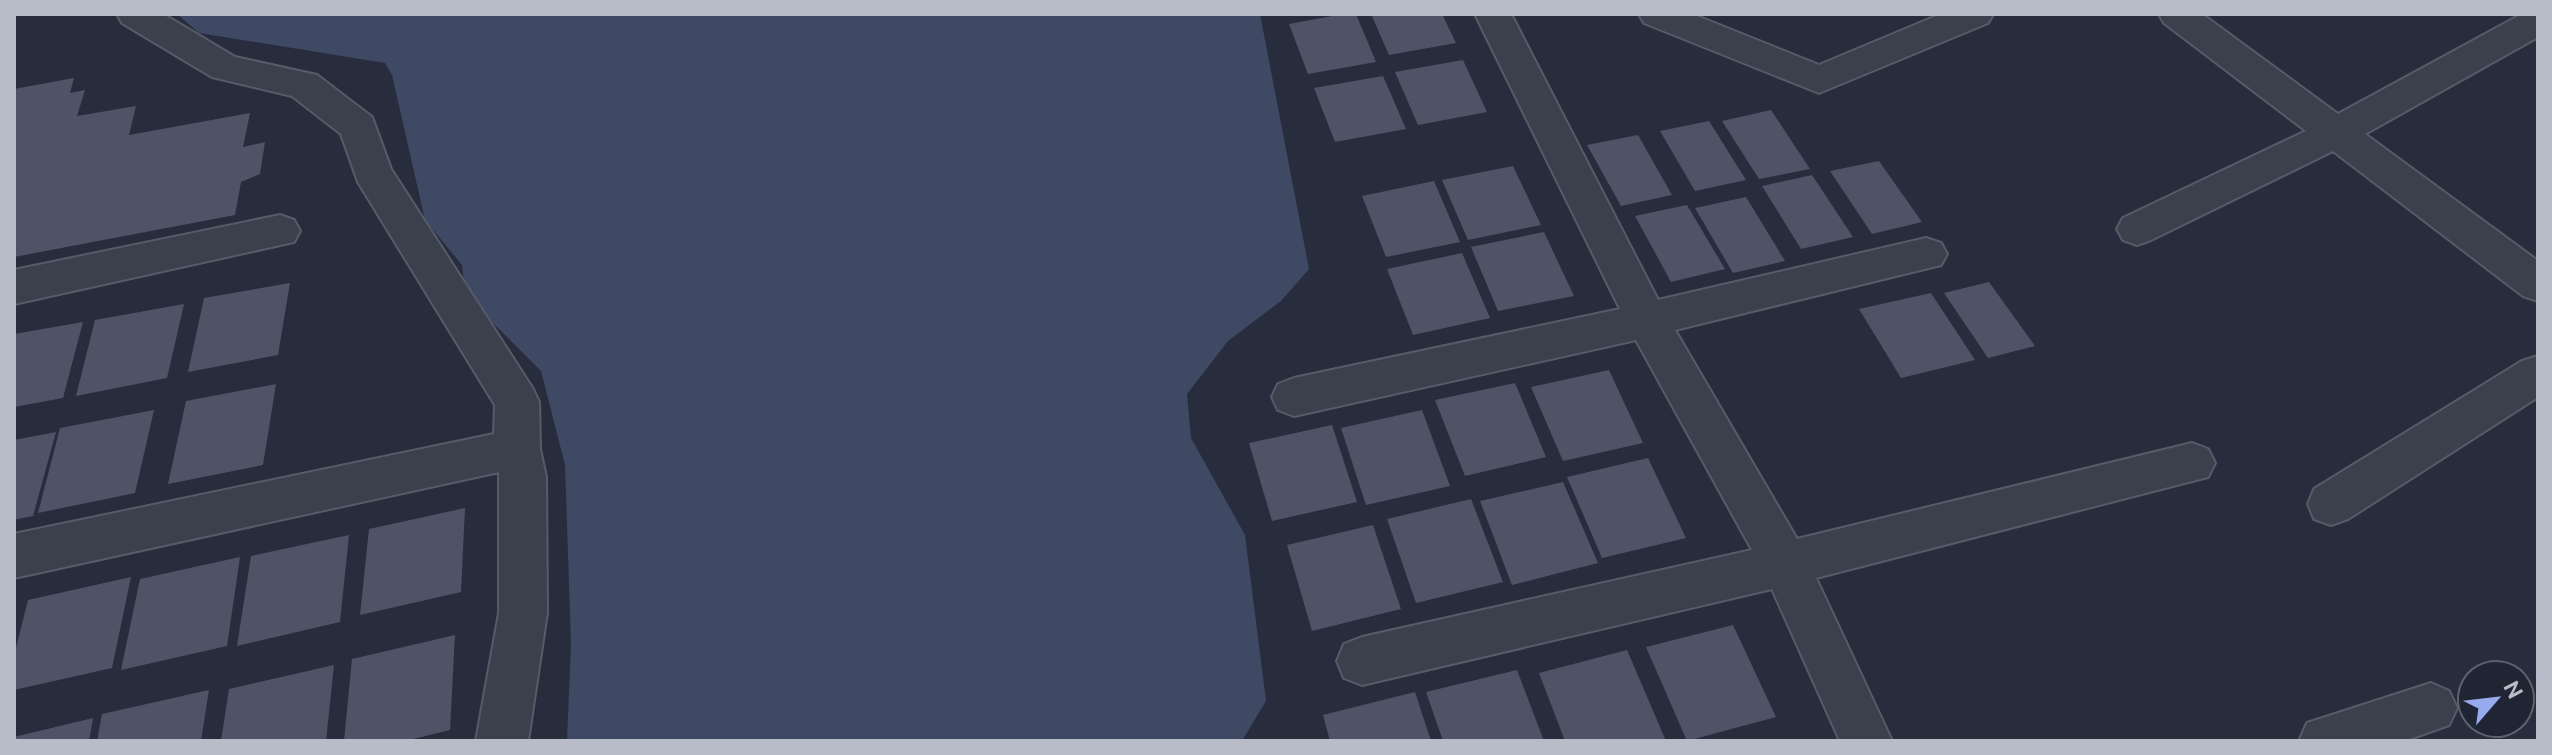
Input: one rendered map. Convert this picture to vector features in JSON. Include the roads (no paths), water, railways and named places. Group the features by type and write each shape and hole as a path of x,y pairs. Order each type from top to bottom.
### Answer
{"street":[{"path":"135,14 225,68 304,85 358,127 372,172 517,402 517,449 523,477 523,613 502,741"},
{"path":"1493,14 1647,320 1785,564 1866,741"},
{"path":"1657,14 1819,80 1975,14"},
{"path":"2177,14 2538,284"},
{"path":"2137,229 2336,133 2538,21"},
{"path":"14,287 280,231"},
{"path":"1294,397 1647,320 1926,254"},
{"path":"2331,504 2538,374"},
{"path":"14,556 517,449"},
{"path":"1362,661 1785,564 2192,463"},
{"path":"2325,741 2431,708"}],"water":[{"path":"177,14 1260,14 1309,269 1281,301 1228,341 1187,394 1191,438 1245,535 1266,701 1242,741 567,741 571,644 565,465 541,371 466,296 462,265 425,220 392,75 385,63 199,33"}]}
